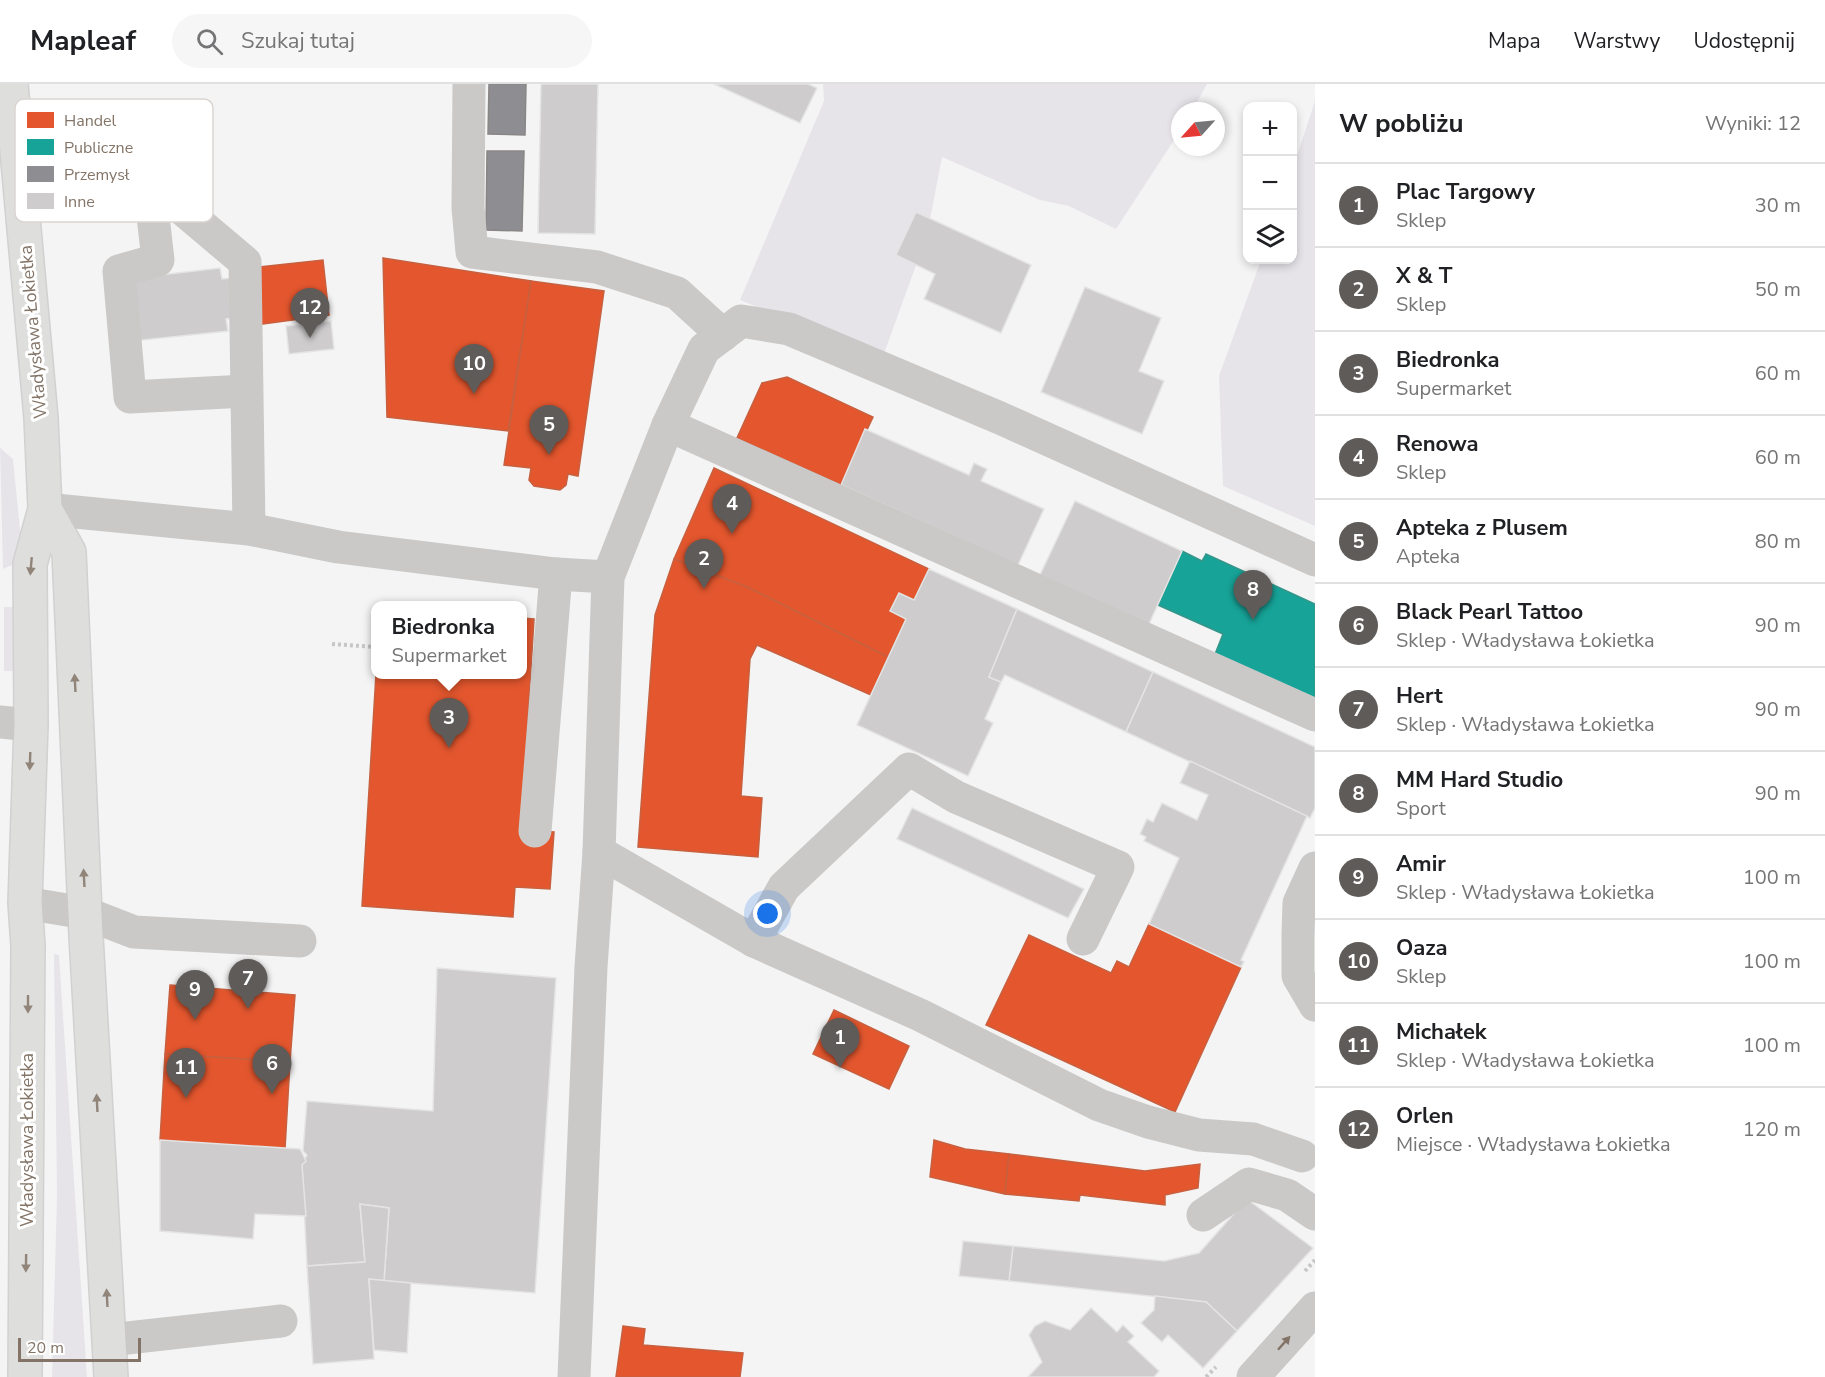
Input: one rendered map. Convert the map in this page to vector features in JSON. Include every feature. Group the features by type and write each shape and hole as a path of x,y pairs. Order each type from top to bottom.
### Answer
{"main road":[{"name":"Władysława Łokietka","path":"11,84 15,123"},
{"name":"Władysława Łokietka","path":"24,222 41,418 45,509 30,564 15,723 28,993 25,1377"},
{"name":"Władysława Łokietka","path":"45,509 69,552 85,913 111,1377"}],"street":[{"path":"469,84 468,208 472,252 597,267 677,293 723,335"},
{"path":"154,222 159,260 119,271 130,397 246,391"},
{"path":"198,222 245,262 249,529"},
{"path":"574,1377 591,967 599,852 608,577 668,425 704,349 741,321 789,329 1000,418 1315,560"},
{"path":"668,425 1315,714"},
{"path":"45,509 249,529 338,547 556,574 608,577"},
{"path":"536,831 556,574"},
{"path":"754,940 784,887 909,769 956,797 1118,867 1083,939"},
{"path":"599,852 754,940 920,1015 1099,1105 1148,1122 1199,1135 1252,1139 1311,1151"},
{"path":"1315,868 1299,903 1298,935 1298,976 1315,1005"},
{"path":"25,903 85,913 134,932 300,941"},
{"path":"1203,1215 1249,1184 1287,1195 1315,1214"},
{"path":"1253,1377 1315,1308"},
{"path":"109,1340 281,1321"}],"path":[{"path":"332,644 371,647"}],"shaded area":[{"path":"823,84 1207,84 1197,102 1171,102 1171,145 1116,229 1069,206 1040,200 942,157 927,235 882,359 740,300 824,101"},
{"path":"1315,101 1315,526 1223,486 1219,376 1260,264 1297,264 1297,156"},
{"path":"0,448 13,459 23,560 3,569"},
{"path":"4,607 14,607 14,671 4,671"},
{"path":"54,954 59,955 87,1377 52,1377 57,1196"}],"building: Handel":[{"path":"383,258 531,281 508,431 387,417"},
{"path":"323,260 329,315 256,325 250,268"},
{"path":"531,281 604,291 578,476 568,474 566,485 560,490 534,486 529,480 531,468 504,465"},
{"path":"787,377 873,417 841,485 737,438 762,383"},
{"path":"714,468 929,569 914,600 899,593 890,611 906,619 888,657 747,587 674,559"},
{"path":"674,559 747,587 888,657 871,695 757,645 750,659 741,796 762,798 758,857 638,847 655,615"},
{"path":"527,618 534,619 521,830 554,832 550,889 515,887 513,917 362,906 376,679 527,679"},
{"path":"1149,924 1241,967 1175,1112 986,1025 1029,935 1111,973 1117,961 1129,967"},
{"path":"170,985 295,995 290,1062 165,1054"},
{"path":"834,1010 909,1046 889,1089 813,1054"},
{"path":"165,1054 290,1062 285,1149 160,1140"},
{"path":"934,1140 965,1149 1009,1154 1005,1194 930,1177"},
{"path":"1009,1154 1145,1171 1200,1164 1198,1188 1165,1195 1165,1205 1080,1195 1079,1201 1005,1194"},
{"path":"623,1326 645,1329 643,1345 743,1353 740,1377 616,1377"}],"building: Publiczne":[{"path":"1182,551 1202,561 1206,554 1315,604 1315,700 1215,654 1223,634 1158,605"}],"building: Przemysł":[{"path":"489,84 526,84 525,135 488,134"},
{"path":"487,151 524,151 522,231 486,230"}],"building: Inne":[{"path":"541,84 598,84 595,234 538,233"},
{"path":"714,84 808,84 817,88 800,123"},
{"path":"916,212 1031,265 1001,333 924,299 935,274 896,255"},
{"path":"220,268 222,279 251,276 255,316 226,319 228,331 133,341 126,279"},
{"path":"1085,287 1161,318 1139,371 1164,381 1142,434 1041,392"},
{"path":"331,321 334,349 289,354 286,326"},
{"path":"865,429 969,475 974,463 987,469 981,481 1044,509 1018,565 841,485"},
{"path":"1075,501 1182,551 1149,624 1040,575"},
{"path":"929,569 1017,609 989,677 1001,682 985,719 993,723 968,776 857,725 906,619 890,611 899,593 914,600"},
{"path":"1017,609 1153,672 1126,732 1005,675 1001,682 989,677"},
{"path":"1153,672 1315,747 1315,808 1310,818 1126,732"},
{"path":"1190,761 1307,816 1241,960 1244,962 1241,967 1149,924 1179,858 1144,841 1146,837 1140,834 1147,819 1153,822 1162,803 1197,820 1208,795 1180,783"},
{"path":"912,808 1084,889 1068,918 897,839"},
{"path":"437,968 556,978 535,1293 384,1281 389,1208 360,1204 365,1262 307,1266 302,1165 307,1155 303,1151 307,1101 433,1111"},
{"path":"160,1140 300,1149 306,1161 302,1165 306,1216 255,1214 253,1239 160,1231"},
{"path":"1247,1199 1313,1248 1237,1331 1206,1302 1009,1281 1013,1246 1164,1261 1199,1253"},
{"path":"360,1204 389,1208 384,1281 369,1279 374,1359 313,1364 307,1266 365,1262"},
{"path":"963,1241 1013,1246 1009,1281 959,1276"},
{"path":"369,1279 411,1283 407,1353 374,1350"},
{"path":"1155,1296 1206,1302 1237,1331 1203,1368 1168,1335 1162,1342 1141,1323 1154,1310"},
{"path":"1091,1308 1117,1332 1123,1325 1134,1336 1128,1342 1159,1371 1154,1377 1028,1377 1042,1362 1029,1335 1035,1326 1045,1321 1070,1330"}],"place":[{"name":"Orlen","path":"310,338"},
{"name":"Oaza","path":"474,394"},
{"name":"Apteka z Plusem","path":"549,455"},
{"name":"Renowa","path":"732,534"},
{"name":"X & T","path":"704,589"},
{"name":"MM Hard Studio","path":"1253,620"},
{"name":"Biedronka","path":"449,748"},
{"name":"Hert","path":"248,1009"},
{"name":"Amir","path":"195,1020"},
{"name":"Plac Targowy","path":"840,1068"},
{"name":"Black Pearl Tattoo","path":"272,1094"},
{"name":"Michałek","path":"186,1098"}]}
